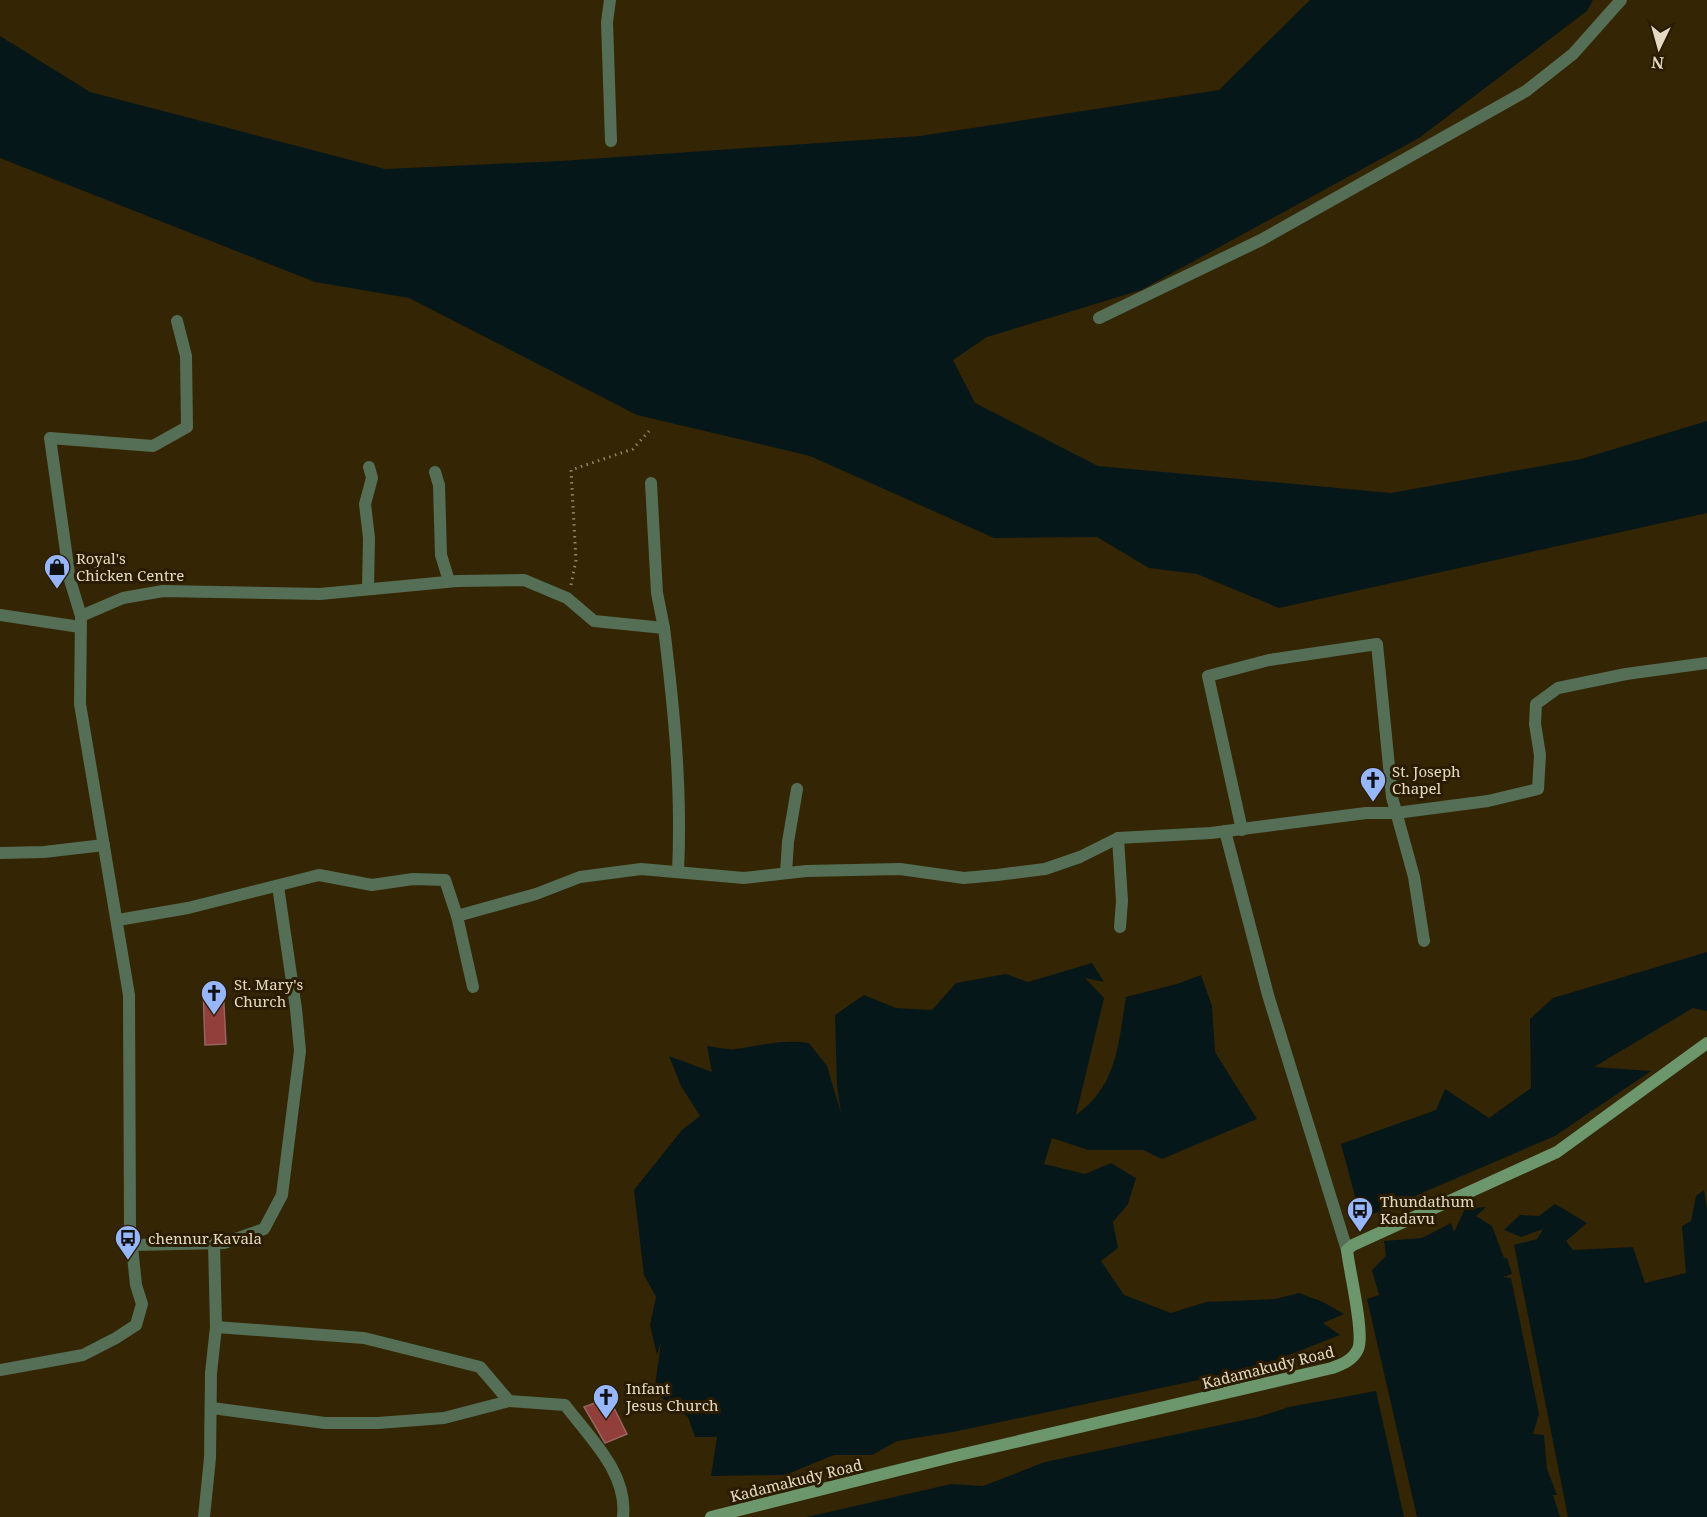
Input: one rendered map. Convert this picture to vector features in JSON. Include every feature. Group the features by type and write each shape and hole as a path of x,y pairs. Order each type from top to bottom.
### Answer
{"street":[{"path":"610,0 607,22 611,141"},
{"path":"1099,318 1261,240 1526,91 1574,54 1621,0"},
{"path":"0,1370 83,1355 116,1338 136,1324 142,1304 136,1285 129,1194 132,1121 128,1060 129,995 80,704 80,621 70,580 50,438 153,446 187,427 186,356 177,321"},
{"path":"368,588 369,537 365,504 372,478 369,467"},
{"path":"435,472 439,485 441,555 449,581"},
{"path":"651,483 657,594 664,628 676,720 680,833 678,873"},
{"path":"0,615 80,621 123,598 163,591 320,594 449,581 524,580 567,598 594,621 664,628"},
{"path":"1242,830 1208,676 1269,660 1377,644 1392,796 1414,877 1424,941"},
{"path":"457,916 537,894 580,878 641,869 744,878 786,873 900,869 964,878 997,876 1046,869 1080,857 1118,838 1242,830 1366,813 1396,813 1488,801 1538,789 1540,755 1535,724 1536,704 1558,688 1626,674 1707,663"},
{"path":"786,873 788,842 797,789"},
{"path":"1225,831 1268,995 1347,1250 1353,1245 1557,1152 1707,1043"},
{"path":"1118,838 1122,901 1120,927"},
{"path":"0,853 44,852 104,845"},
{"path":"118,920 320,875 372,885 413,879 445,880 457,916 473,987"},
{"path":"133,1245 224,1243 264,1229 282,1195 300,1051 278,886"},
{"path":"204,1517 216,1327 214,1243"},
{"name":"Kadamakudy Road","path":"711,1517 955,1456 1332,1368 1348,1362 1359,1347 1359,1325 1347,1250"},
{"path":"216,1327 364,1338 480,1367 509,1401"},
{"path":"212,1408 325,1423 378,1423 444,1418 509,1401 565,1405 618,1477 624,1507 623,1517"}],"path":[{"path":"567,598 576,560 572,470 633,449 649,431"}],"shaded area":[{"path":"1310,0 1593,0 1587,11 1419,138 1141,290 987,337 953,360 975,403 1098,466 1391,493 1581,459 1707,421 1707,513 1279,608 1197,574 1149,568 1097,537 994,538 810,456 637,415 409,298 315,282 0,158 0,36 90,92 385,169 561,161 920,136 1219,90"},
{"path":"1707,952 1707,1011 1693,1008 1594,1067 1651,1071 1555,1136 1361,1219 1341,1144 1436,1110 1445,1089 1489,1118 1531,1088 1530,1019 1553,998"},
{"path":"1092,963 1104,982 1085,978 1104,998 1076,1115 1090,1103 1108,1077 1118,1047 1126,997 1177,984 1201,975 1212,1006 1215,1052 1257,1119 1162,1159 1143,1150 1088,1150 1052,1138 1044,1164 1085,1174 1111,1163 1136,1178 1128,1204 1113,1222 1118,1248 1101,1261 1124,1295 1171,1313 1206,1302 1275,1299 1299,1293 1323,1302 1344,1314 1323,1323 1340,1335 1255,1368 953,1432 897,1441 872,1455 834,1455 785,1475 711,1476 717,1437 695,1437 688,1417 654,1392 661,1342 657,1355 650,1325 656,1297 644,1275 634,1190 682,1130 700,1116 681,1086 669,1056 712,1072 707,1046 732,1049 781,1042 809,1043 827,1066 841,1113 837,1086 835,1015 864,995 896,1008 932,1010 956,983 1006,974 1028,982"},
{"path":"1704,1190 1707,1209 1707,1517 1568,1517 1514,1245 1537,1239 1543,1229 1521,1237 1504,1230 1520,1215 1539,1216 1555,1204 1587,1223 1566,1241 1573,1250 1633,1247 1645,1283 1686,1273 1682,1226 1691,1221 1696,1196"},
{"path":"1486,1207 1476,1216 1492,1226 1512,1274 1503,1277 1511,1278 1539,1414 1533,1434 1544,1435 1547,1469 1557,1495 1553,1495 1560,1517 1417,1517 1367,1299 1379,1295 1372,1270 1386,1256 1384,1241 1422,1238 1451,1223 1454,1232 1465,1209"},
{"path":"1376,1391 1404,1517 807,1517 951,1484 983,1486 1045,1462 1258,1417 1289,1407"}],"building":[{"name":"St. Mary's Church","path":"223,986 226,1044 205,1045 203,987"},
{"name":"Infant Jesus Church","path":"609,1398 627,1434 605,1443 584,1407"}],"place":[{"name":"Royal's Chicken Centre","path":"57,590"},
{"name":"St. Joseph Chapel","path":"1373,803"},
{"name":"St. Mary's Church","path":"214,1016"},
{"name":"Thundathum Kadavu","path":"1360,1233"},
{"name":"chennur Kavala","path":"128,1261"},
{"name":"Infant Jesus Church","path":"606,1420"}]}
